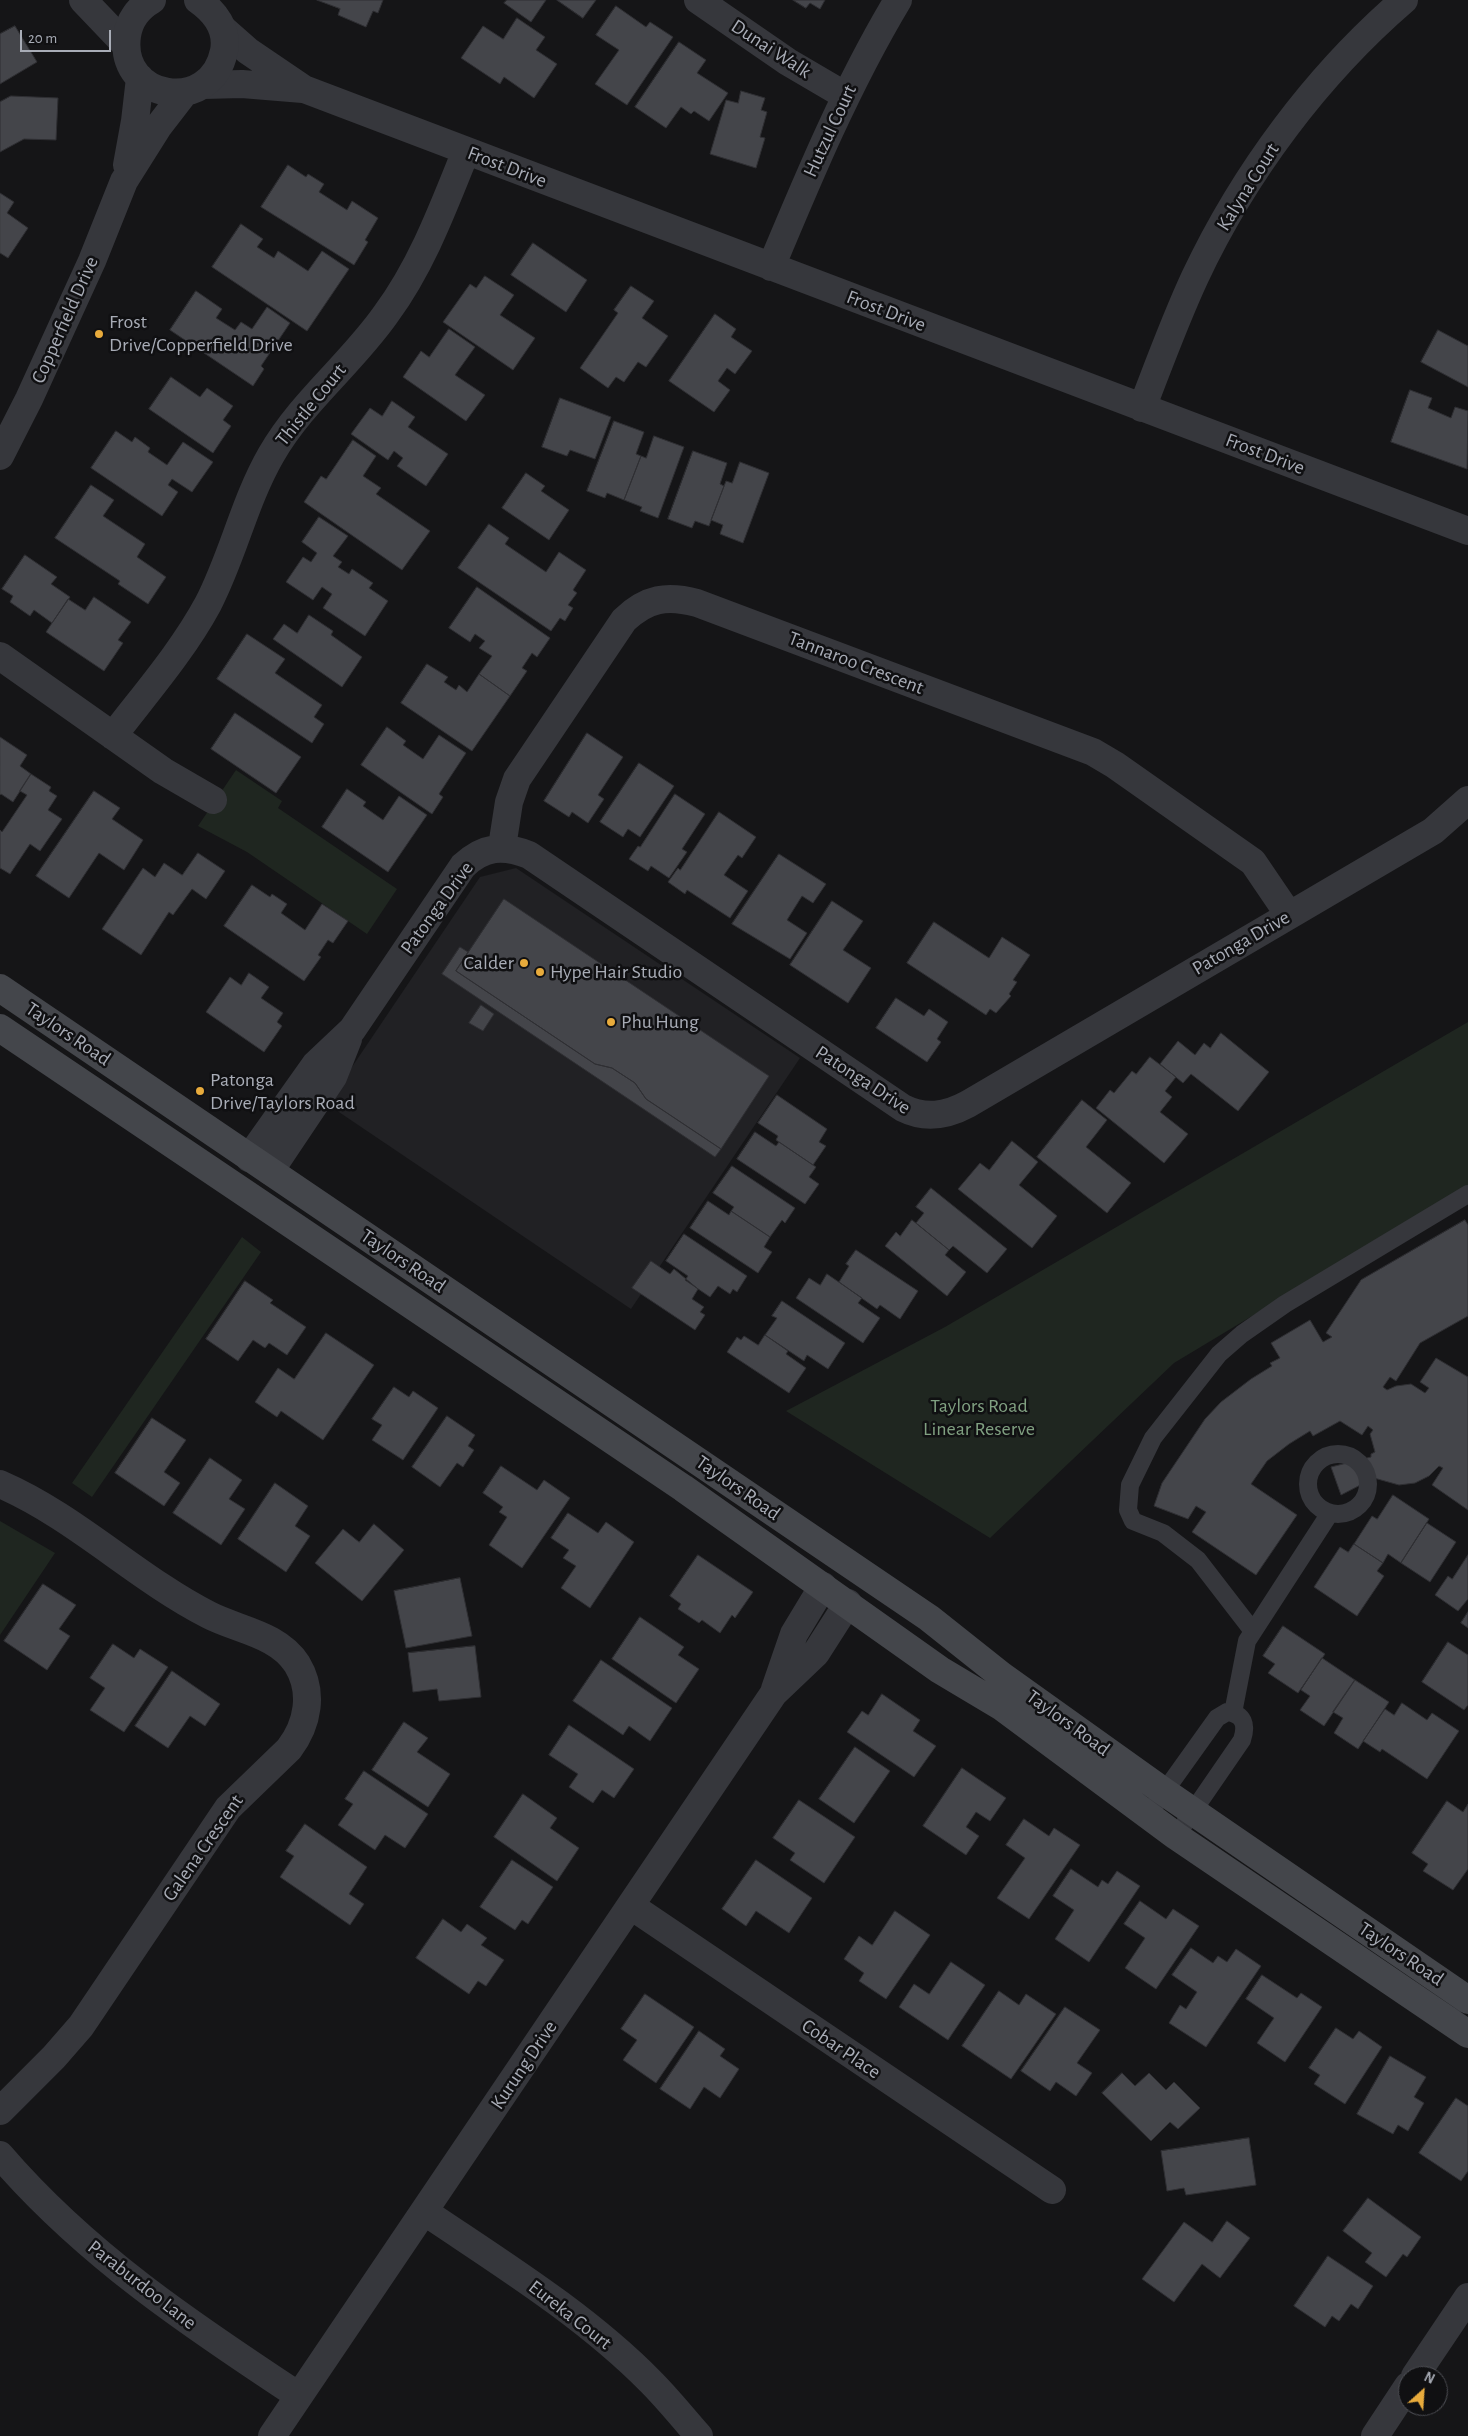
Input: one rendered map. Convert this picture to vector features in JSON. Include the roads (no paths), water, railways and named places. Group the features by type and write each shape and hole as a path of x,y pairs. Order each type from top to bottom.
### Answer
{"main road":[{"name":"Taylors Road","path":"0,988 851,1567 929,1618 1002,1676 1163,1791 1468,2000"},
{"name":"Taylors Road","path":"0,1028 453,1332 848,1603 940,1670 1025,1723 1147,1816 1468,2034"},
{"path":"240,1190 260,1165"},
{"path":"453,1332 470,1307"},
{"path":"822,1586 851,1567"},
{"path":"848,1603 851,1567"}],"street":[{"path":"83,0 126,44"},
{"name":"Dunai Walk","path":"698,0 788,62 846,96"},
{"name":"Hutzul Court","path":"771,267 846,96 898,0"},
{"name":"Kalyna Court","path":"1142,408 1196,276 1224,222 1249,181 1287,125 1316,90 1357,44 1404,0"},
{"path":"139,2 127,30 126,44 132,68 140,78"},
{"name":"Frost Drive","path":"210,9 248,50 304,89 1468,531"},
{"name":"Copperfield Drive","path":"0,456 29,399 88,270 124,182 158,127 194,88 215,74 222,60 225,45 210,9"},
{"name":"Frost Drive","path":"140,78 153,88 168,93 194,88 242,84 304,89"},
{"name":"Copperfield Drive","path":"124,182 134,127 140,78"},
{"name":"Thistle Court","path":"112,736 189,636 208,604 255,485 285,433 318,392 365,341 408,282 442,210 466,151"},
{"name":"Tannaroo Crescent","path":"502,847 509,802 517,779 624,620 644,604 678,598 697,603 1093,752 1115,765 1254,862 1289,915"},
{"path":"0,656 162,771 213,800"},
{"name":"Patonga Drive","path":"260,1165 315,1065 352,1030 464,866 479,853 491,848 502,847 529,855 903,1108 924,1116 954,1112 1433,831 1468,800"},
{"name":"Galena Crescent","path":"0,1484 45,1506 210,1616 263,1637 284,1650 296,1663 305,1680 307,1695 303,1726 289,1749 228,1808 81,2026 54,2058 0,2111"},
{"name":"Kurung Drive","path":"774,1692 794,1634 822,1586"},
{"name":"Kurung Drive","path":"272,2436 425,2212 774,1692 816,1652 848,1603"},
{"name":"Cobar Place","path":"631,1906 1052,2190"},
{"name":"Paraburdoo Lane","path":"0,2155 55,2214 115,2268 187,2320 299,2396"},
{"name":"Eureka Court","path":"425,2212 526,2280 591,2329 650,2381 699,2436"},
{"path":"1422,2366 1468,2297"},
{"path":"1374,2436 1398,2401"}],"lane":[{"path":"1252,1630 1198,1560 1163,1534 1133,1521 1128,1510 1130,1485 1137,1469 1153,1438 1190,1388 1220,1354 1242,1334 1285,1304 1468,1194"},
{"path":"1233,1713 1244,1650 1252,1630 1330,1513"},
{"path":"1147,1816 1163,1791 1217,1718 1222,1713 1233,1713 1244,1721 1246,1730 1242,1740 1176,1836"}],"place":[{"name":"Frost Drive/Copperfield Drive","path":"99,334"},
{"name":"Calder","path":"524,963"},
{"name":"Hype Hair Studio","path":"540,972"},
{"name":"Phu Hung","path":"611,1022"},
{"name":"Patonga Drive/Taylors Road","path":"200,1091"}],"park label":[{"name":"Taylors Road Linear Reserve","path":"979,1418"}]}
